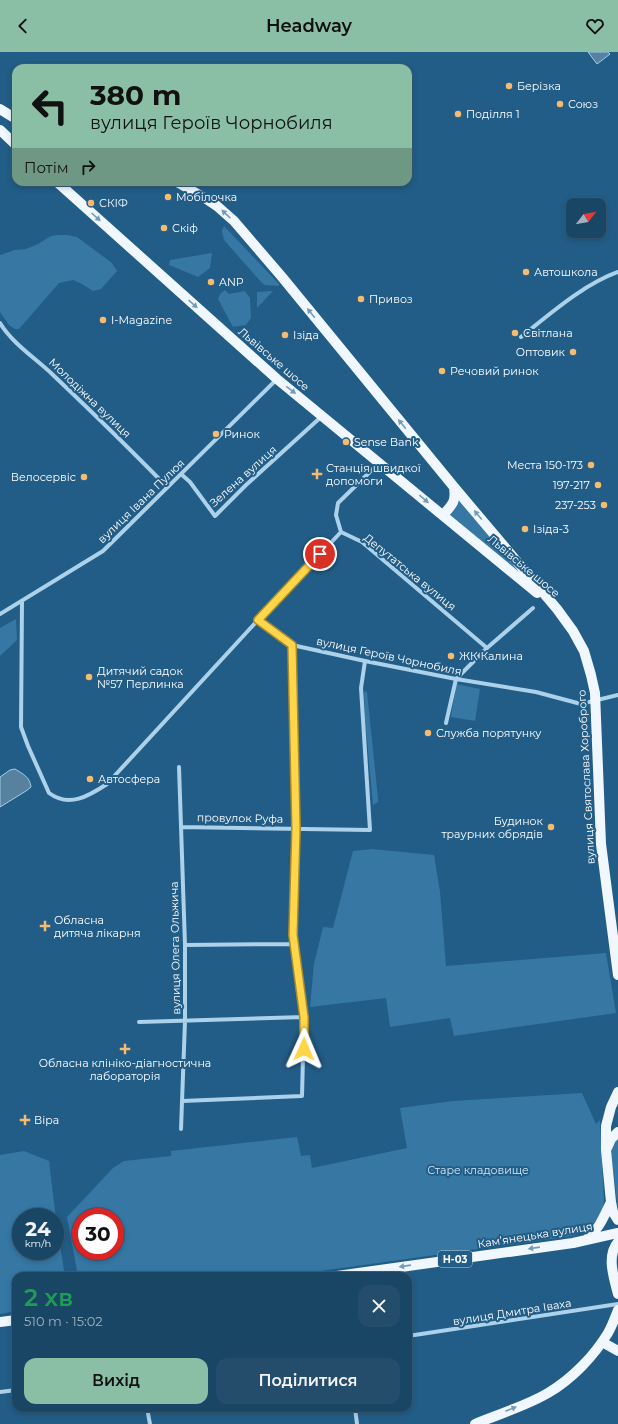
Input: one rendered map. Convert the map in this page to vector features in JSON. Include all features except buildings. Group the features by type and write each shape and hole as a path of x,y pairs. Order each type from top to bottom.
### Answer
{"main road":[{"path":"0,109 12,116"},
{"path":"0,130 12,141"},
{"name":"Львівське шосе","path":"61,186 277,379 380,462 557,610"},
{"name":"Львівське шосе","path":"184,186 217,206 234,221 557,610"},
{"path":"443,515 455,500 454,487"},
{"name":"вулиця Святослава Хороброго","path":"557,610 573,631 584,651 595,693 601,844 618,975"},
{"path":"618,1092 611,1107 607,1122 606,1150 611,1202 613,1212 618,1220"},
{"path":"606,1150 611,1138 618,1132"},
{"path":"585,1240 596,1231 611,1202"},
{"name":"Камʼянецька вулиця","path":"365,1272 585,1240 618,1233"},
{"path":"618,1242 614,1248 612,1272 618,1294"},
{"path":"475,1424 537,1399 568,1379 591,1356 602,1342 613,1324 618,1310"},
{"path":"0,1322 12,1320"},
{"path":"602,1342 618,1351"}],"street":[{"path":"521,337 559,307 600,279 618,272"},
{"name":"Молодіжна вулиця","path":"0,323 27,352 103,422 168,487"},
{"name":"вулиця Івана Пулюя","path":"0,614 104,551 277,379"},
{"name":"Зелена вулиця","path":"181,474 190,482 215,516 246,485 323,416"},
{"path":"22,602 21,727 49,793 56,798 72,800 83,798 107,784 341,532 336,515 338,504 380,462"},
{"name":"Депутатська вулиця","path":"341,532 362,542 488,648"},
{"path":"446,723 456,679 533,608"},
{"name":"вулиця Героїв Чорнобиля","path":"258,620 292,645 365,661 456,679 536,692 581,704 618,695"},
{"path":"182,1101 302,1096 304,1017 294,944 296,828 292,645"},
{"name":"провулок Руфа","path":"181,827 370,830 361,688 365,661"},
{"name":"вулиця Олега Ольжича","path":"179,767 185,945 185,1021 182,1129"},
{"path":"185,945 294,944"},
{"path":"139,1022 304,1017"},
{"name":"вулиця Дмитра Іваха","path":"412,1335 618,1304"},
{"path":"0,1392 12,1390"},
{"path":"148,1412 150,1424"},
{"path":"356,1412 357,1424"}],"green space":[{"path":"224,226 279,284 279,286 265,285 262,283 224,240 222,231"},
{"path":"58,235 77,237 112,263 117,271 101,289 93,291 73,280 59,283 19,329 15,329 9,325 0,312 0,255 15,250 26,249 51,236"},
{"path":"212,253 210,268 198,277 169,265 170,260"},
{"path":"225,290 229,294 245,291 250,298 251,318 246,325 233,327 218,299 220,294"},
{"path":"273,291 257,308 257,292"},
{"path":"455,494 557,609 443,515"},
{"path":"16,619 17,640 0,656 0,628"},
{"path":"456,684 480,689 475,721 451,717"},
{"path":"365,691 367,692 378,798 378,802 373,805 365,718"},
{"path":"372,849 434,855 440,892 446,966 606,953 616,1013 454,1036 450,1018 390,1027 386,998 310,1007 314,964 323,927 333,928 353,851"},
{"name":"Старе кладовище","path":"582,1093 596,1124 600,1120 604,1202 603,1208 593,1224 578,1234 572,1236 313,1272 77,1272 75,1260 124,1260 124,1208 75,1208 113,1168 124,1161 171,1156 171,1151 297,1137 301,1156 310,1155 312,1168 407,1148 400,1108 453,1101"},
{"path":"618,1137 618,1209 611,1153 613,1143"},
{"path":"24,1151 49,1161 55,1208 12,1208 12,1260 62,1260 64,1272 12,1272 12,1312 0,1314 0,1155"},
{"name":"Старе кладовище","path":"72,1212 72,1244 67,1217"}],"shaded area":[{"path":"588,52 608,52 610,54 597,64"},
{"path":"15,769 28,778 31,787 0,807 0,777 10,770"}],"place":[{"name":"Берізка","path":"509,86"},
{"name":"Союз","path":"560,104"},
{"name":"Поділля 1","path":"458,114"},
{"name":"Мобілочка","path":"168,197"},
{"name":"СКІФ","path":"91,203"},
{"name":"Скіф","path":"164,228"},
{"name":"Автошкола","path":"526,272"},
{"name":"ANP","path":"211,282"},
{"name":"Привоз","path":"361,299"},
{"name":"I-Magazine","path":"103,320"},
{"name":"Світлана","path":"515,333"},
{"name":"Ізіда","path":"285,335"},
{"name":"Оптовик","path":"573,352"},
{"name":"Речовий ринок","path":"442,371"},
{"name":"Ринок","path":"216,434"},
{"name":"Sense Bank","path":"346,442"},
{"name":"Места 150-173","path":"591,465"},
{"name":"Станція швидкої допомоги","path":"317,474"},
{"name":"Велосервіс","path":"84,477"},
{"name":"197-217","path":"598,485"},
{"name":"237-253","path":"604,505"},
{"name":"Ізіда-3","path":"525,529"},
{"name":"ЖК Калина","path":"451,656"},
{"name":"Дитячий садок №57 Перлинка","path":"89,677"},
{"name":"Служба порятунку","path":"428,733"},
{"name":"Автосфера","path":"90,779"},
{"name":"Будинок траурних обрядів","path":"551,827"},
{"name":"Обласна дитяча лікарня","path":"45,926"},
{"name":"Обласна клініко-діагностична лабораторія","path":"125,1049"},
{"name":"Віра","path":"25,1120"}],"route":[{"path":"304,1049 304,1017 293,935 296,828 292,645 258,620 320,554"}]}
